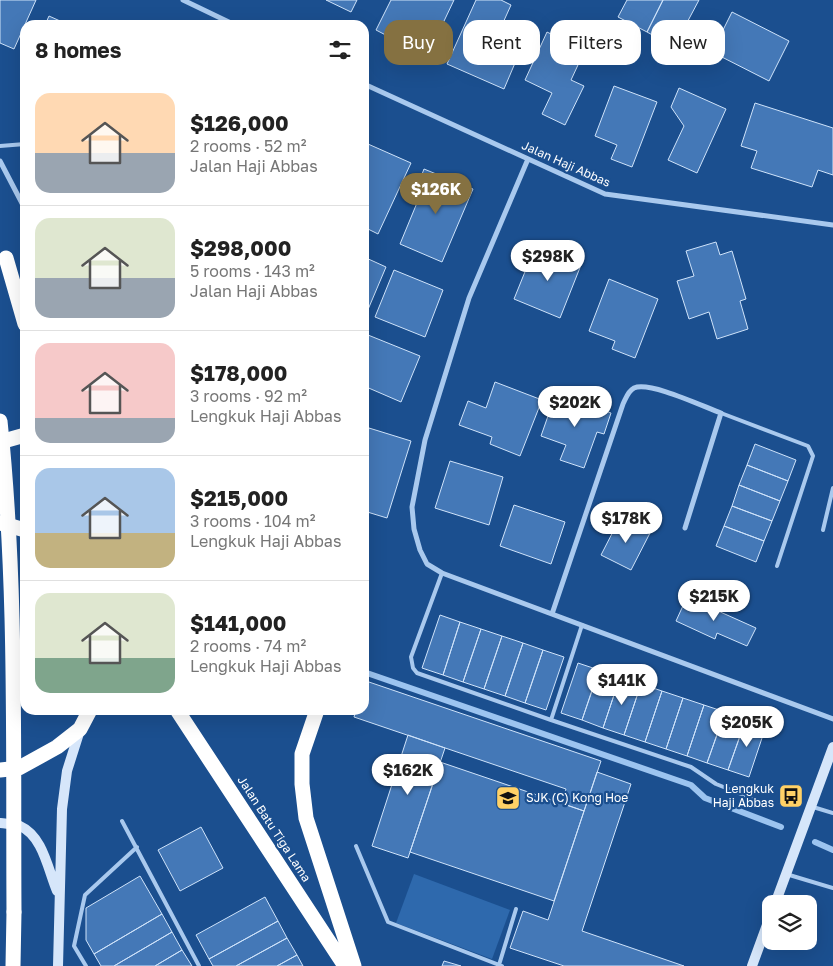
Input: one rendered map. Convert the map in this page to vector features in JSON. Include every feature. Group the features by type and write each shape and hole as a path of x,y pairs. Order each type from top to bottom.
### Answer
{"highway":[{"path":"3,252 20,288"},
{"path":"3,252 20,308"},
{"path":"0,421 7,492 13,666 13,966"},
{"path":"0,442 20,437"},
{"path":"0,523 20,529"},
{"path":"0,770 19,768 57,747 80,729 87,715"},
{"name":"Jalan Batu Tiga Lama","path":"180,715 345,966"},
{"path":"315,715 302,754 302,784 306,818 354,966"}],"main road":[{"path":"58,966 58,894 62,809 68,771 80,729"},
{"path":"778,895 833,746"},
{"path":"0,824 19,826 33,836 42,851 58,894"},
{"path":"752,966 762,939"}],"street":[{"path":"183,0 225,20"},
{"name":"Jalan Haji Abbas","path":"369,86 605,194 833,225"},
{"path":"528,159 469,298 425,440 412,507 414,529 420,550 427,564 442,573 833,719"},
{"path":"0,160 20,199"},
{"path":"552,614 628,393 633,388 648,387 722,413 685,528"}],"lane":[{"path":"0,146 20,144"},
{"path":"722,413 808,446 813,456 777,566"},
{"path":"823,530 833,488"},
{"path":"442,573 411,657 413,668 418,673 691,767 716,784 769,805"},
{"path":"551,720 582,625"},
{"path":"811,806 833,813"},
{"path":"122,821 199,966"},
{"path":"356,846 388,922 500,966 516,909"},
{"path":"86,966 74,946 86,894 137,847"},
{"path":"786,874 833,888"}],"shaded area":[{"path":"414,874 510,910 492,959 396,923"}],"building":[{"path":"0,0 36,0 27,20 20,20 20,36 14,49 0,43"},
{"path":"326,0 357,0 351,12"},
{"path":"391,0 454,0 445,20 384,20 384,34 376,30"},
{"path":"476,0 501,0 511,5 504,20 467,20"},
{"path":"627,0 663,0 653,20 651,20 647,32 641,29 641,20 624,20 618,17"},
{"path":"663,0 699,0 688,20 653,20"},
{"path":"732,12 789,41 769,81 725,59 725,26"},
{"path":"49,16 58,20 47,20"},
{"path":"651,24 651,34 647,32"},
{"path":"463,29 463,65 514,65 504,89 449,65 453,65 453,51"},
{"path":"547,32 550,34 550,65 578,65 571,80 584,86 565,125 542,114 552,93 525,80 532,65 540,65 540,47"},
{"path":"614,86 657,102 632,167 611,159 617,145 595,136"},
{"path":"679,88 726,109 697,173 668,160 684,126 671,107"},
{"path":"755,103 833,128 833,175 818,170 812,187 751,168 757,151 741,146"},
{"path":"369,144 411,163 378,234 369,230"},
{"path":"424,169 473,189 442,262 400,244 419,198 414,195"},
{"path":"716,242 720,255 732,251 746,299 740,301 748,329 717,339 709,312 689,319 677,281 694,276 686,251"},
{"path":"535,247 581,265 560,318 514,299"},
{"path":"369,259 386,267 369,307"},
{"path":"394,270 443,290 425,337 375,317"},
{"path":"609,279 658,299 635,358 612,349 615,341 589,331"},
{"path":"369,335 420,356 401,402 369,388"},
{"path":"495,382 542,400 520,456 490,444 492,437 459,425 468,401 486,408"},
{"path":"556,393 611,413 604,434 597,432 584,468 560,460 566,445 541,436"},
{"path":"369,428 411,441 387,518 369,513"},
{"path":"755,444 796,460 788,481 747,465"},
{"path":"450,461 503,477 489,525 435,508"},
{"path":"747,465 788,481 780,501 739,485"},
{"path":"739,485 780,501 772,521 732,506"},
{"path":"514,505 565,522 551,564 500,546"},
{"path":"732,506 772,521 764,541 724,526"},
{"path":"620,518 650,533 631,570 601,555"},
{"path":"724,526 764,541 756,562 716,546"},
{"path":"687,597 756,628 747,646 717,633 715,639 676,621"},
{"path":"440,615 460,622 443,675 422,668"},
{"path":"460,622 481,629 463,682 443,675"},
{"path":"481,629 502,636 484,689 463,682"},
{"path":"502,636 523,643 505,696 484,689"},
{"path":"523,643 543,650 525,703 505,696"},
{"path":"543,650 564,657 546,710 525,703"},
{"path":"578,663 599,670 582,720 561,713"},
{"path":"599,670 620,677 603,728 582,720"},
{"path":"620,677 641,684 624,735 603,728"},
{"path":"369,682 601,761 584,811 561,803 566,789 354,717 355,715 369,715"},
{"path":"641,684 662,691 645,742 624,735"},
{"path":"662,691 683,698 666,749 645,742"},
{"path":"683,698 704,705 687,756 666,749"},
{"path":"704,705 725,712 707,763 687,756"},
{"path":"725,712 746,719 728,770 707,763"},
{"path":"746,719 766,726 749,777 728,770"},
{"path":"408,735 445,748 408,858 372,846"},
{"path":"440,762 584,811 554,901 410,852"},
{"path":"597,772 631,784 582,931 684,966 564,966 510,948 523,911 548,920"},
{"path":"201,827 223,868 180,891 158,850"},
{"path":"140,876 162,914 94,954 86,940 86,908"},
{"path":"265,897 278,921 209,959 196,935"},
{"path":"162,914 172,932 114,966 101,966 94,954"},
{"path":"278,921 287,938 236,966 213,966 209,959"},
{"path":"172,932 182,950 155,966 114,966"},
{"path":"287,938 297,955 277,966 236,966"},
{"path":"182,950 192,966 155,966"},
{"path":"297,955 303,966 277,966"},
{"path":"444,961 461,966 442,966"}],"waterway":[{"path":"369,674 691,785 705,798 781,827"},
{"path":"815,842 833,850"}],"place":[{"name":"Lengkuk Haji Abbas","path":"791,796"},
{"name":"SJK (C) Kong Hoe","path":"508,798"}]}
